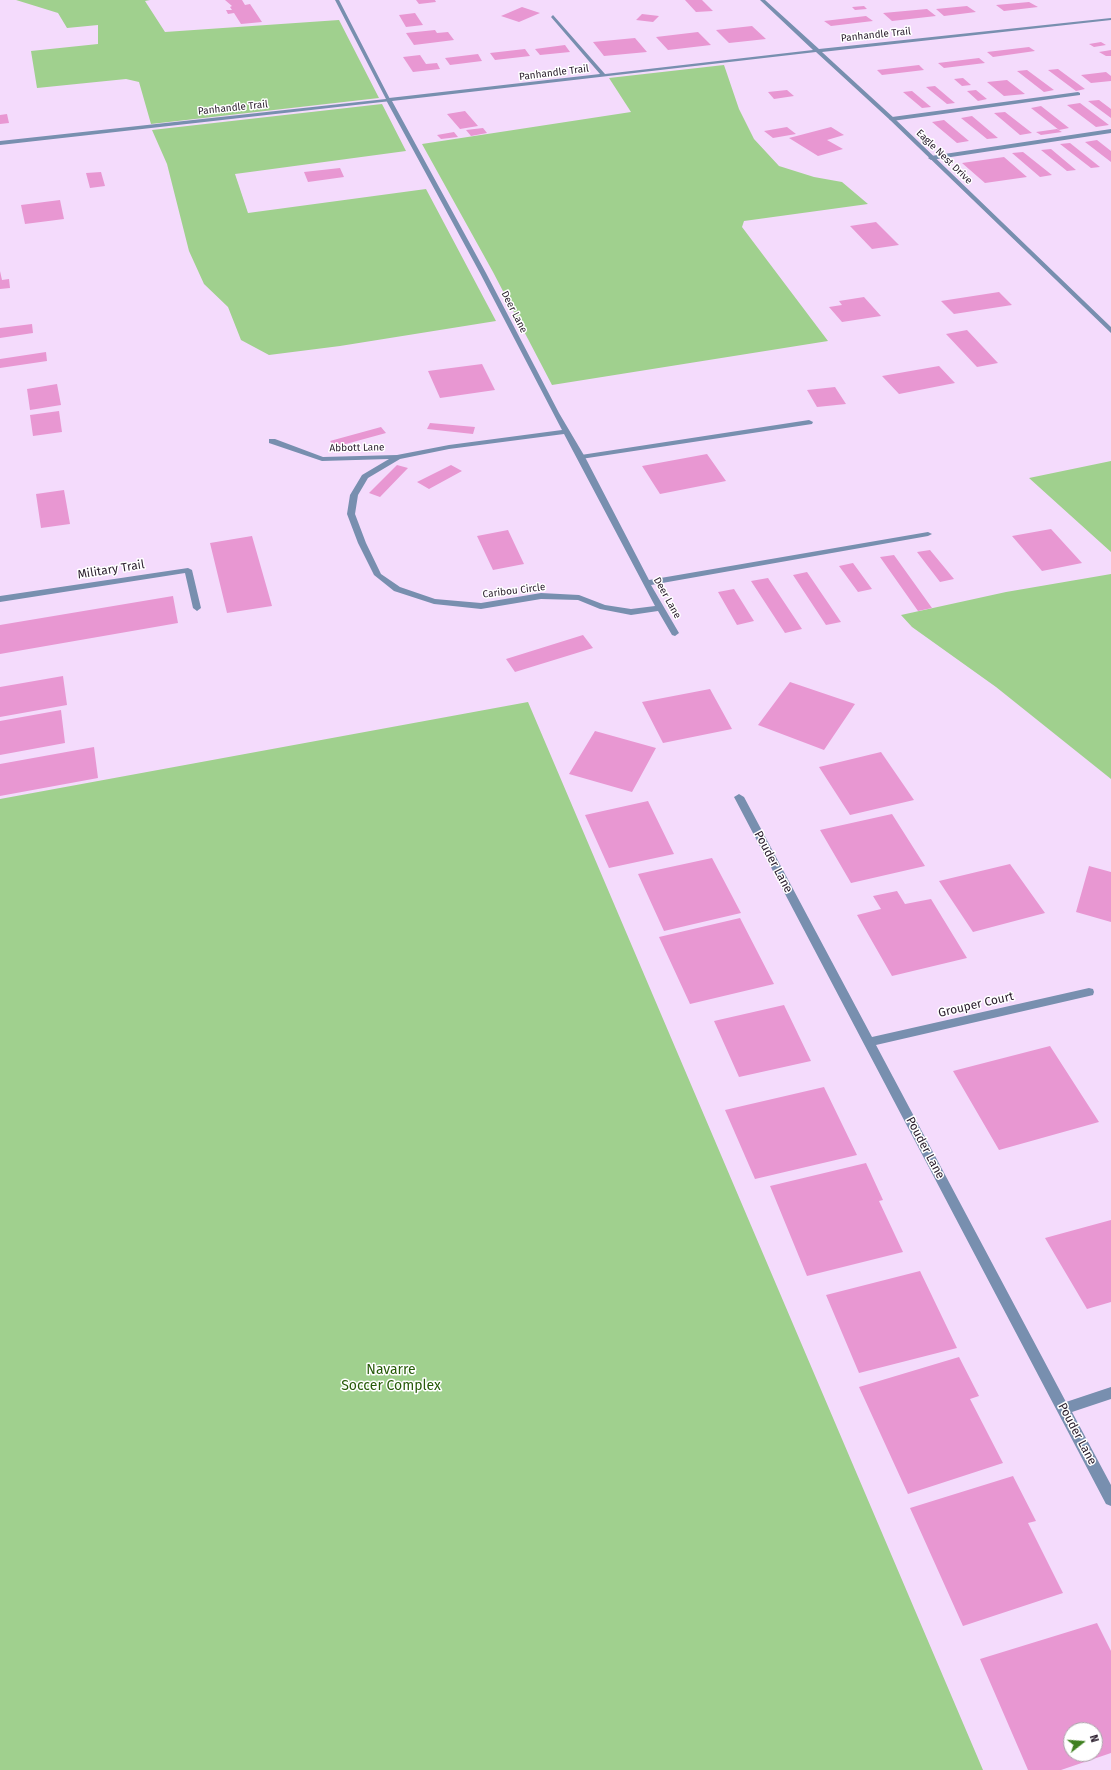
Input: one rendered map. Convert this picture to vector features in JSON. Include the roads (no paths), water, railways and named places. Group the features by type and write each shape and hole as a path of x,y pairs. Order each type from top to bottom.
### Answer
{"street":[{"name":"Deer Lane","path":"337,0 646,583 675,633"},
{"name":"Eagle Nest Drive","path":"762,0 892,119 1111,331"},
{"path":"553,16 604,76"},
{"name":"Panhandle Trail","path":"0,143 604,76 816,50 1111,20"},
{"path":"892,119 1078,94"},
{"path":"931,158 1111,131"},
{"path":"581,458 808,422"},
{"name":"Caribou Circle","path":"566,432 449,447 398,457 365,477 354,495 351,514 362,542 378,575 397,588 434,601 481,606 541,596 579,598 603,607 631,612 660,608"},
{"name":"Abbott Lane","path":"272,441 322,459 398,457"},
{"path":"646,583 928,534"},
{"name":"Military Trail","path":"0,599 188,570 197,608"},
{"name":"Pouder Lane","path":"739,797 1111,1499"},
{"name":"Grouper Court","path":"869,1042 1089,992"},
{"path":"1063,1409 1111,1393"}],"park label":[{"name":"Navarre Soccer Complex","path":"391,1378"}]}
